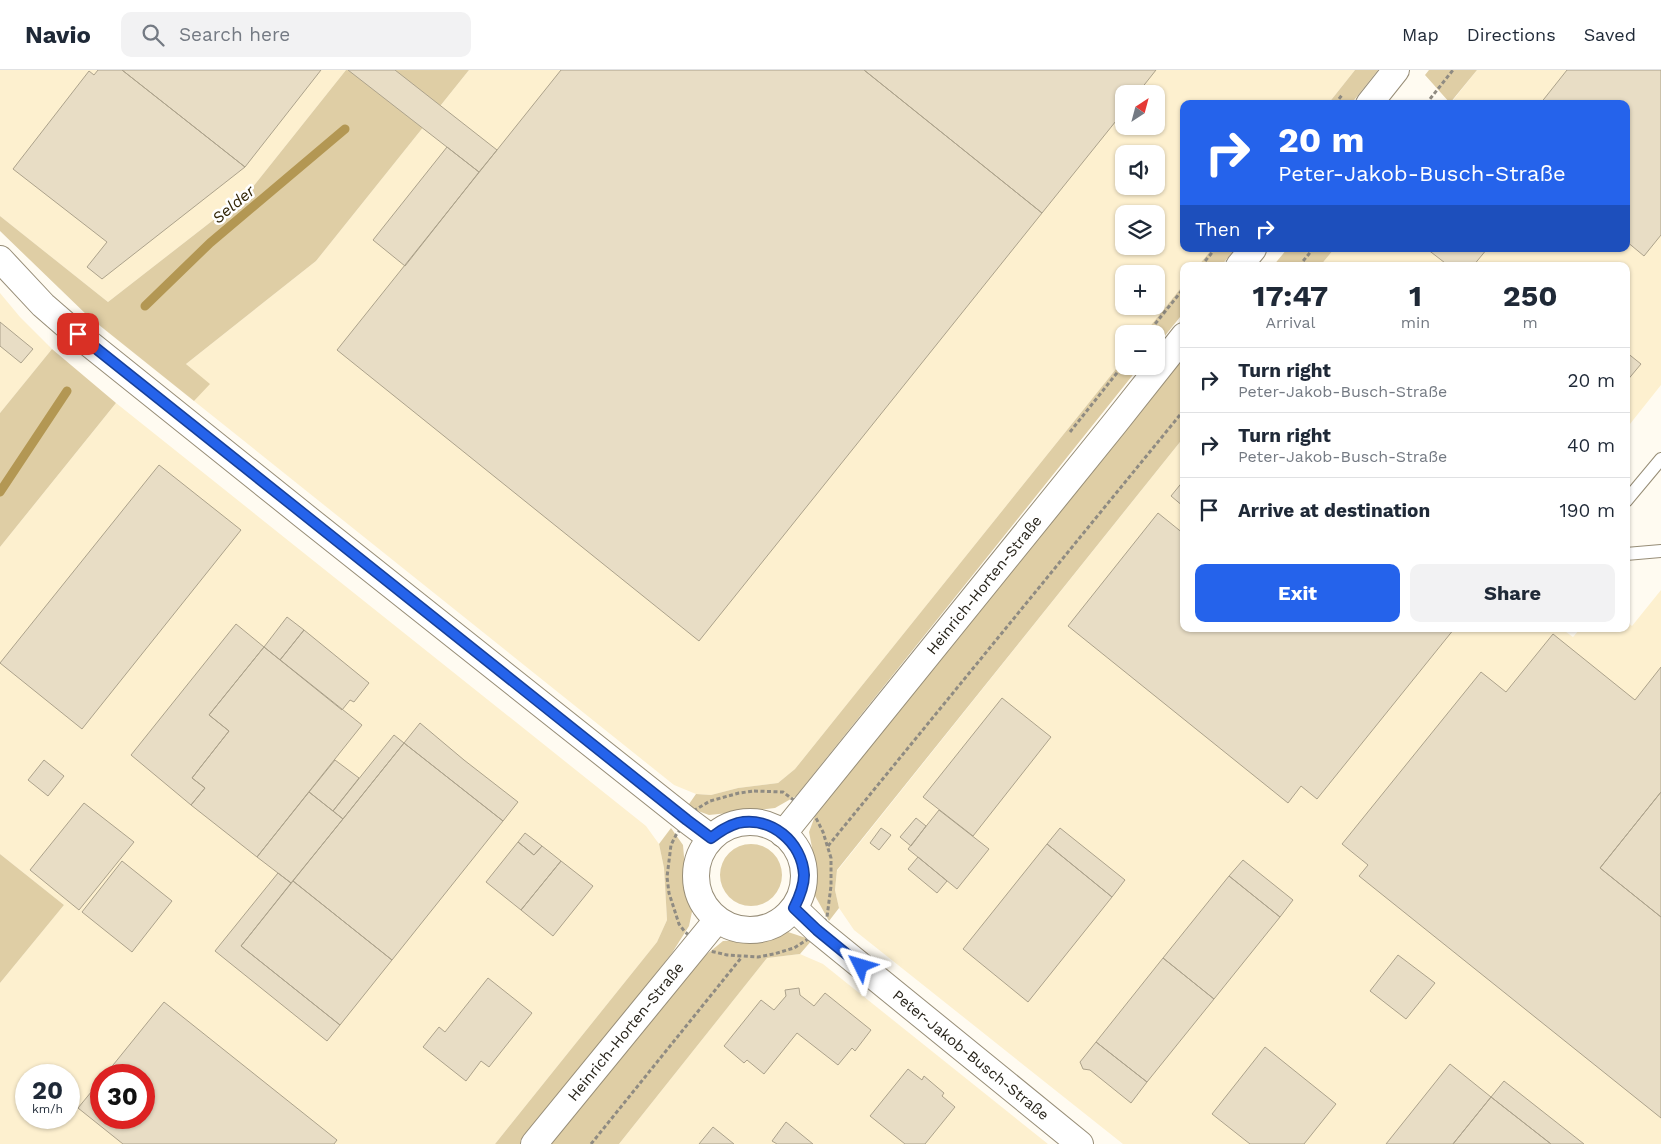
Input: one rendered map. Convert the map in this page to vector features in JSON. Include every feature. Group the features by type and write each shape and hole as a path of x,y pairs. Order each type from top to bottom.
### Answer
{"street":[{"path":"1372,100 1396,70"},
{"path":"1242,262 1251,252"},
{"path":"0,259 43,305 66,325 302,515 711,838"},
{"name":"Heinrich-Horten-Straße","path":"783,834 1116,423 1180,341"},
{"path":"754,822 770,826 783,834 795,846 802,861 803,885 794,908 782,920 766,928 750,930 732,928 717,920 706,909 699,895 696,880 696,865 702,850 711,838 724,829 738,823 754,822"},
{"name":"Peter-Jakob-Busch-Straße","path":"794,908 817,930 1080,1144"},
{"name":"Heinrich-Horten-Straße","path":"534,1144 717,920"}],"lane":[{"path":"1630,496 1661,459"},
{"path":"1630,554 1661,551"}],"path":[{"path":"1429,100 1453,70"},
{"path":"1204,262 1213,252"},
{"path":"1302,262 1311,252"},
{"path":"1154,325 1180,293"},
{"path":"828,846 1180,415"},
{"path":"754,791 783,792 805,808 815,816 831,858 831,886 827,917 817,930 808,939 794,948 758,957 742,957 710,951 685,932 680,924 669,893 667,877 671,845 676,835 695,810 710,801 754,791"},
{"path":"591,1144 742,957"}],"shaded area":[{"path":"0,70 346,70 248,193 108,302 0,216"},
{"path":"346,70 469,70 316,261 186,364 210,384 194,401 89,317 0,231 0,216 108,302 248,193"},
{"path":"469,70 1355,70 1331,100 1180,100 1180,252 1210,252 1201,262 1180,262 1180,289 1165,308 1165,265 1115,265 1115,315 1159,315 1151,325 1115,325 1115,370 795,769 778,783 738,788 711,795 696,794 674,785 194,401 209,384 186,364 316,261"},
{"path":"1355,70 1378,70 1354,100 1331,100"},
{"path":"1429,70 1477,70 1452,100 1447,100 1425,75"},
{"path":"1477,70 1661,70 1661,385 1630,424 1630,262 1323,262 1332,252 1630,252 1630,100 1453,100"},
{"path":"1210,252 1233,252 1224,262 1201,262"},
{"path":"1285,252 1332,252 1323,262 1276,262"},
{"path":"1180,289 1180,317 1165,336 1165,325 1151,325 1159,315 1165,315 1165,308"},
{"path":"0,293 20,317 52,349 0,413"},
{"path":"52,349 116,403 0,547 0,413"},
{"path":"1180,360 1180,442 837,870 835,890 839,908 829,921 814,894 815,863 809,832 815,816"},
{"path":"1115,370 1115,375 1133,375 796,796 775,808 709,815 687,807 696,794 711,795 738,788 778,783 795,769"},
{"path":"116,403 646,826 659,844 664,868 667,920 657,942 495,1144 0,1144 0,983 64,905 0,854 0,547"},
{"path":"1180,442 1180,632 1566,632 1573,637 1577,632 1630,632 1630,624 1632,626 1661,590 1661,1144 1123,1144 854,930 839,908 835,890 837,871"},
{"path":"671,828 683,845 686,880 693,907 689,926 672,953 520,1144 495,1144 657,942 667,920 664,868 659,844"},
{"path":"745,844 757,844 773,853 780,863 782,875 780,887 773,897 757,906 745,906 734,901 725,892 720,881 720,869 725,858 734,849"},
{"path":"0,854 64,905 0,983"},
{"path":"788,932 812,940 800,954 767,958 619,1144 550,1144 691,967 723,941 756,939"},
{"path":"800,954 823,964 1048,1144 619,1144 767,958"}],"building":[{"path":"98,70 122,70 245,167 102,279 87,267 107,242 13,169 89,71 94,75"},
{"path":"122,70 321,70 245,167"},
{"path":"348,70 395,70 497,150 479,172"},
{"path":"561,70 864,70 1042,213 699,641 337,350"},
{"path":"864,70 1156,70 1144,85 1115,85 1115,122 1042,213"},
{"path":"1567,70 1661,70 1661,235 1644,256 1630,244 1630,100 1543,100"},
{"path":"447,147 479,172 405,266 373,240"},
{"path":"1431,252 1485,252 1476,262 1444,262"},
{"path":"0,322 33,349 21,363 0,346"},
{"path":"1630,355 1641,364 1630,377"},
{"path":"159,465 241,530 82,729 0,663"},
{"path":"1180,485 1180,504 1171,496"},
{"path":"1158,513 1180,531 1180,632 1452,632 1317,799 1301,786 1288,803 1068,626"},
{"path":"287,617 304,630 280,660 264,647"},
{"path":"236,624 264,647 209,715 229,731 192,778 205,788 191,805 131,755"},
{"path":"304,630 369,683 354,702 350,700 342,710 280,660"},
{"path":"1553,634 1635,700 1661,667 1661,792 1600,868 1661,917 1661,1118 1359,876 1368,865 1342,844 1481,672 1506,692"},
{"path":"264,647 362,725 257,857 191,805 205,788 192,778 229,731 209,715"},
{"path":"1002,698 1051,737 973,836 923,797"},
{"path":"420,723 518,802 503,821 404,743"},
{"path":"394,735 404,743 343,819 333,811"},
{"path":"404,743 503,821 392,960 293,881"},
{"path":"44,760 64,776 48,796 28,780"},
{"path":"335,760 359,778 333,811 309,792"},
{"path":"309,792 343,819 291,883 257,857"},
{"path":"1661,792 1661,917 1600,868"},
{"path":"84,803 134,842 79,910 30,870"},
{"path":"939,810 989,849 957,889 908,849"},
{"path":"916,818 926,826 911,846 900,837"},
{"path":"881,828 891,835 879,850 870,843"},
{"path":"1060,828 1125,880 1112,897 1047,844"},
{"path":"525,833 542,846 534,855 518,842"},
{"path":"518,842 534,855 542,846 561,861 521,910 486,882"},
{"path":"1047,844 1112,897 1028,1002 963,949"},
{"path":"918,857 947,881 937,893 908,869"},
{"path":"1243,860 1293,900 1280,917 1229,876"},
{"path":"122,861 172,901 132,952 82,912"},
{"path":"561,861 593,886 553,936 521,910"},
{"path":"278,873 291,883 241,946 340,1025 327,1041 215,951"},
{"path":"1229,876 1280,917 1214,999 1163,958"},
{"path":"293,881 392,960 340,1025 241,946"},
{"path":"1398,955 1435,983 1406,1019 1370,991"},
{"path":"1163,958 1214,999 1147,1082 1096,1042"},
{"path":"488,978 532,1013 489,1067 481,1061 466,1081 423,1047 439,1027 445,1032"},
{"path":"799,988 800,995 814,1006 825,993 871,1030 855,1051 852,1048 838,1065 797,1033 764,1074 747,1060 744,1063 724,1046 761,1000 774,1010 786,996 785,990"},
{"path":"164,1002 337,1140 334,1144 123,1144 104,1129 155,1129 155,1064 114,1064"},
{"path":"1096,1042 1147,1082 1131,1103 1090,1070 1083,1069 1080,1062"},
{"path":"1265,1047 1336,1104 1304,1144 1250,1144 1212,1114"},
{"path":"1450,1064 1491,1097 1453,1144 1386,1144"},
{"path":"908,1069 922,1080 924,1076 944,1093 942,1096 955,1107 925,1144 905,1144 870,1116"},
{"path":"1504,1081 1584,1144 1551,1144 1491,1097"},
{"path":"90,1093 90,1118 80,1110 80,1106"},
{"path":"1491,1097 1551,1144 1453,1144"},
{"path":"786,1122 813,1144 777,1144 772,1141"},
{"path":"713,1127 734,1144 699,1144"}],"waterway":[{"name":"Selder","path":"145,306 210,243 345,129"},
{"name":"Selder","path":"0,492 67,391"}],"route":[{"path":"78,334 302,515 711,838 724,829 738,823 754,822 770,826 783,834 795,846 802,861 804,877 801,893 794,908 817,930 861,966"}]}
